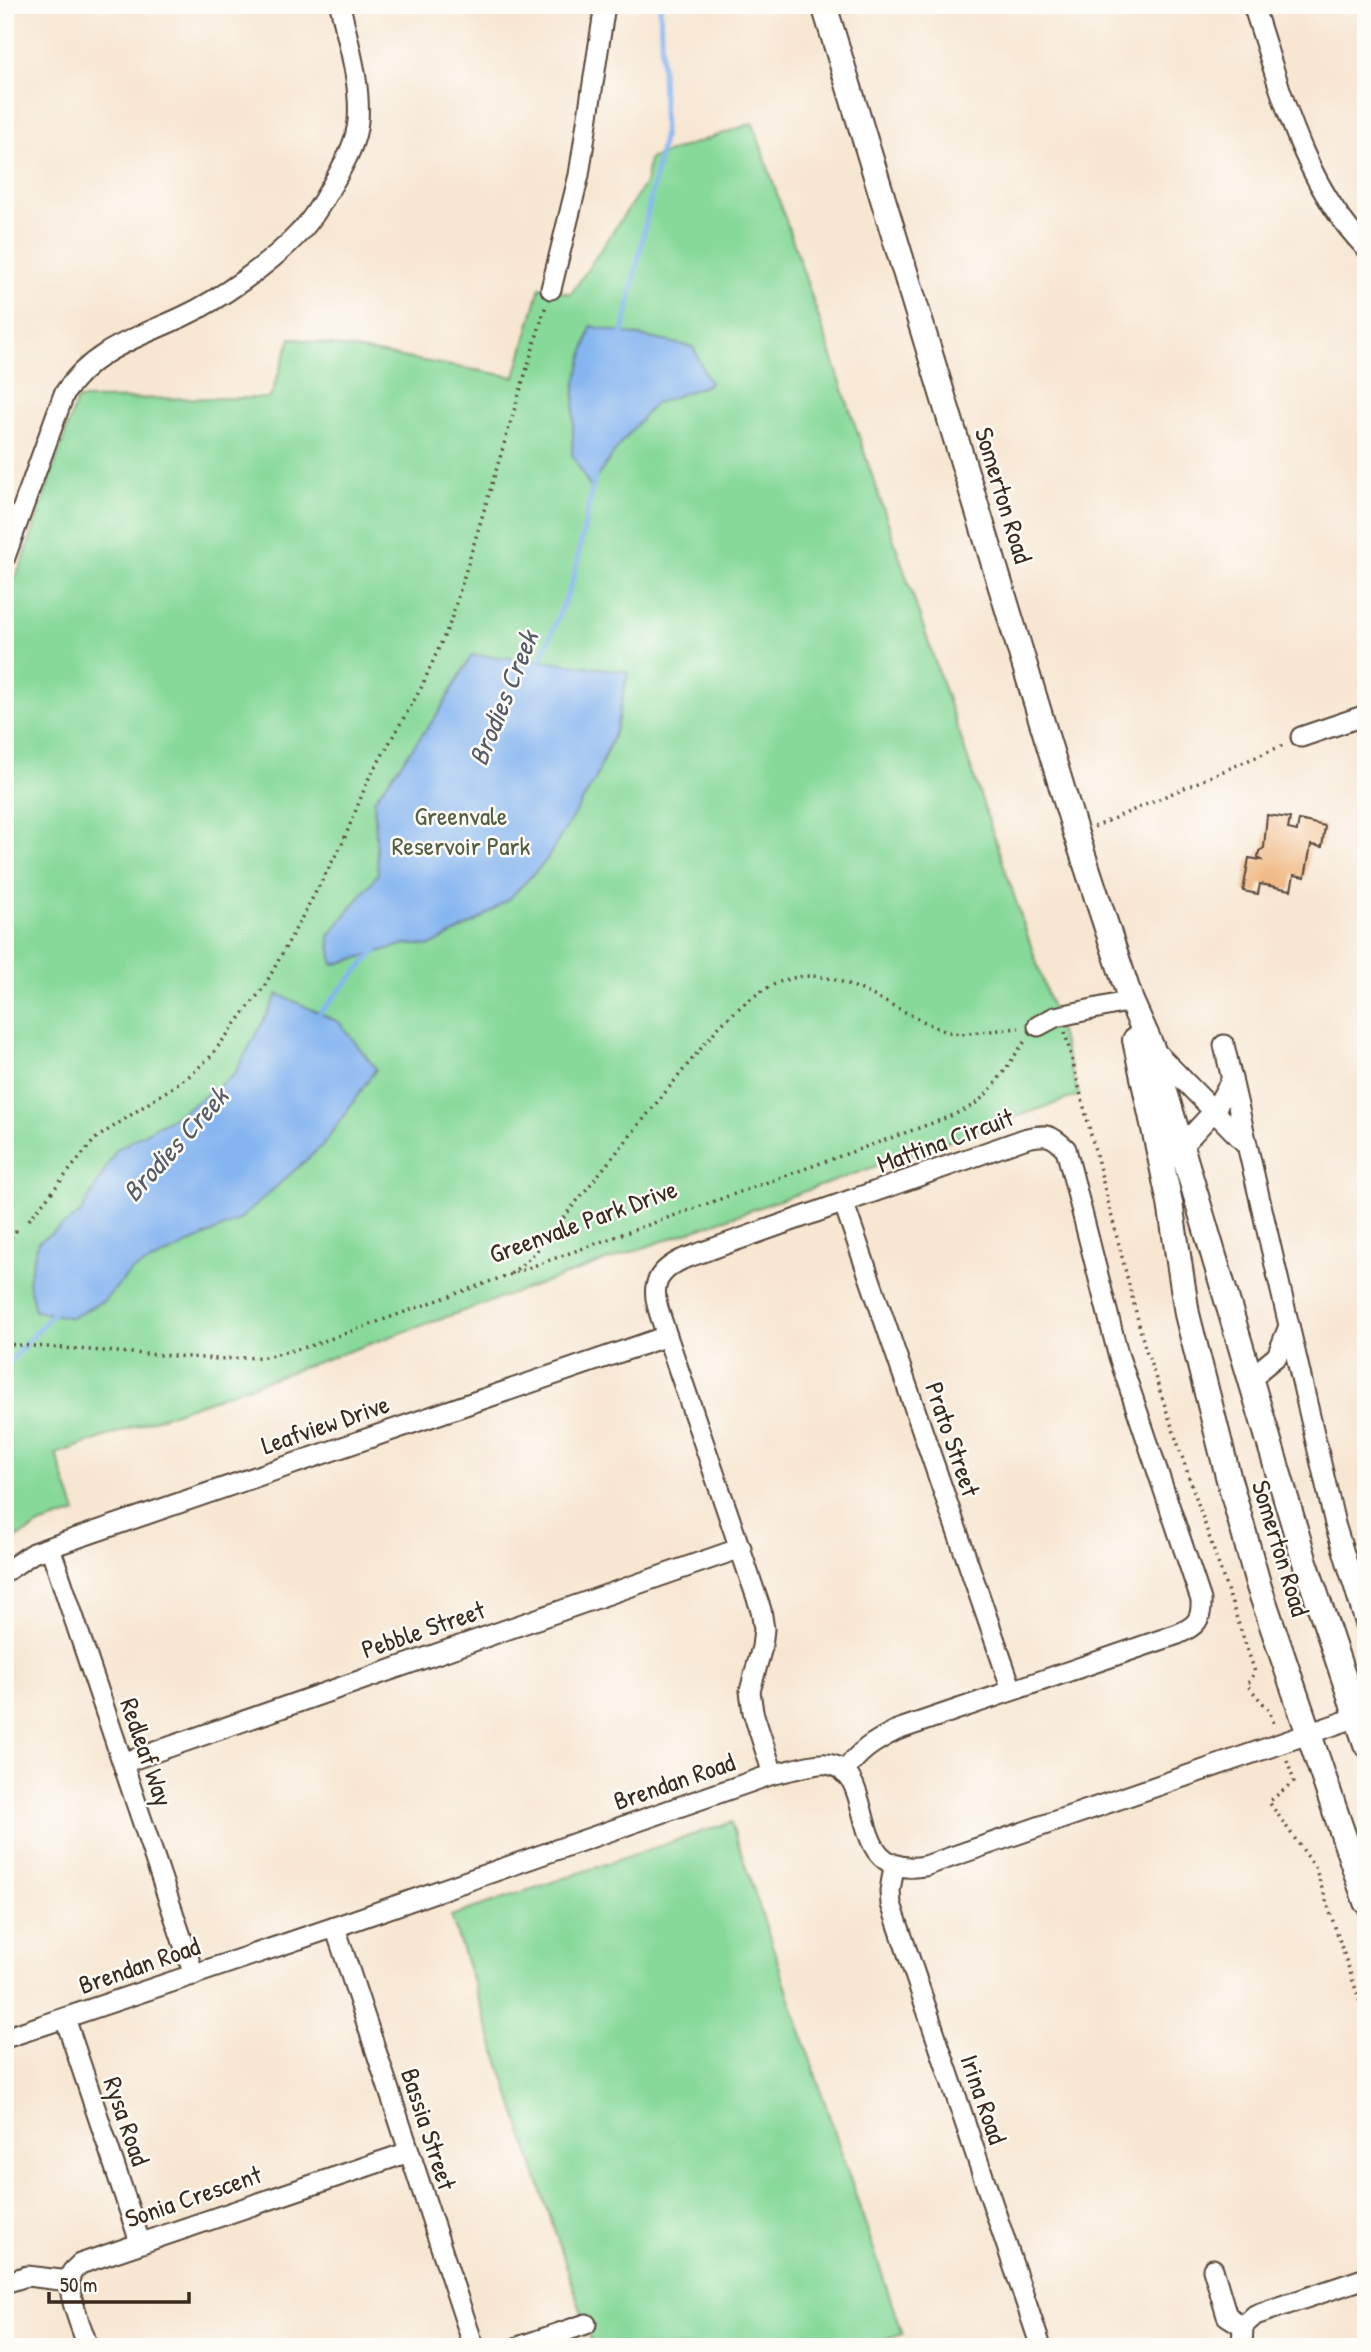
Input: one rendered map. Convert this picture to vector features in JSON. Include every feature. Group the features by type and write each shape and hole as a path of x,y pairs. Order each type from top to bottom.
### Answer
{"main road":[{"name":"Somerton Road","path":"824,5 1076,834 1131,1001 1152,1048 1304,1559 1361,1716 1366,1744"},
{"name":"Somerton Road","path":"1131,1001 1136,1052 1170,1203 1187,1314 1228,1476 1259,1587 1366,1902"}],"street":[{"path":"5,557 64,394 75,376 114,347 186,315 233,286 275,256 300,233 317,211 345,161 358,124 357,86 340,5"},
{"path":"551,289 579,175 605,5"},
{"path":"1253,5 1294,127 1319,186 1352,234 1366,248"},
{"path":"1301,737 1366,715"},
{"path":"1038,1026 1061,1016 1131,1001"},
{"path":"1224,1045 1340,1542 1366,1625"},
{"name":"Somerton Road","path":"1152,1048 1247,1145"},
{"path":"1180,1148 1214,1111 1232,1079"},
{"name":"Mattina Circuit","path":"773,1774 753,1712 750,1691 762,1647 764,1629 761,1610 667,1336 655,1298 657,1282 667,1266 1027,1138 1045,1134 1056,1139 1066,1149 1118,1354 1201,1600 1202,1614 1190,1629 1178,1634 897,1730 864,1748 844,1773"},
{"name":"Somerton Road","path":"1170,1203 1180,1148"},
{"name":"Prato Street","path":"844,1204 1012,1690"},
{"path":"1251,1382 1260,1370 1277,1356 1289,1326"},
{"name":"Leafview Drive","path":"5,1572 33,1553 667,1336"},
{"name":"Redleaf Way","path":"50,1547 194,1975"},
{"name":"Pebble Street","path":"123,1763 741,1548"},
{"path":"844,1773 854,1787 880,1857 894,1866 908,1868 925,1866 1361,1716"},
{"name":"Brendan Road","path":"5,2038 335,1927 773,1774 826,1763 844,1773"},
{"name":"Irina Road","path":"894,1866 891,1904 1041,2347"},
{"name":"Bassia Street","path":"335,1927 474,2347"},
{"name":"Rysa Road","path":"65,2018 140,2242"},
{"name":"Sonia Crescent","path":"69,2281 72,2272 88,2260 409,2151"},
{"path":"1213,2269 1227,2316 1244,2326"},
{"path":"5,2283 27,2276 69,2281 88,2347"},
{"path":"1242,2347 1244,2326 1255,2315 1366,2278"},
{"path":"518,2347 586,2324"}],"path":[{"path":"29,1220 95,1139 192,1074 209,1057 264,987 343,842 368,780 421,688 450,623 551,289"},
{"path":"1076,834 1301,737"},
{"path":"506,1277 534,1254 715,1031 754,994 782,980 813,974 824,976 845,983 944,1031 976,1033 1038,1026"},
{"path":"1061,1016 1144,1344 1255,1672 1247,1685 1269,1710 1294,1781 1269,1802 1315,1867 1366,2020"},
{"name":"Greenvale Park Drive","path":"7,1344 217,1359 265,1357 310,1346 869,1148 960,1112 979,1101 992,1088 1038,1026"},
{"path":"5,1221 16,1231 5,1245"}],"green space":[{"name":"Greenvale Reservoir Park","path":"753,123 1079,1095 56,1454 76,1513 42,1524 5,1544 5,597 22,563 77,399 270,398 291,338 515,377 540,287 571,294 646,182 649,159"},
{"path":"731,1822 902,2334 866,2347 593,2347 451,1916"}],"water":[{"path":"591,326 693,347 710,384 654,404 621,443 590,487 572,454 575,386"},
{"path":"472,655 547,661 628,672 616,729 594,782 545,862 510,898 477,921 430,946 406,944 333,965 329,936 378,874 374,800 439,712"},
{"path":"278,994 339,1022 376,1069 323,1145 239,1220 131,1271 105,1300 72,1318 35,1311 28,1281 38,1242 80,1214 117,1149 182,1112 234,1075"}],"building":[{"path":"1267,815 1290,818 1288,829 1297,831 1299,820 1325,826 1322,847 1311,845 1305,877 1294,875 1291,890 1260,884 1258,894 1243,891 1249,858 1261,860 1258,857 1259,851 1264,848"}],"waterway":[{"name":"Brodies Creek","path":"622,339 664,133 660,5"},
{"name":"Brodies Creek","path":"538,667 573,580 595,476"},
{"name":"Brodies Creek","path":"317,1016 378,948"},
{"name":"Brodies Creek","path":"5,1367 57,1309"}]}
